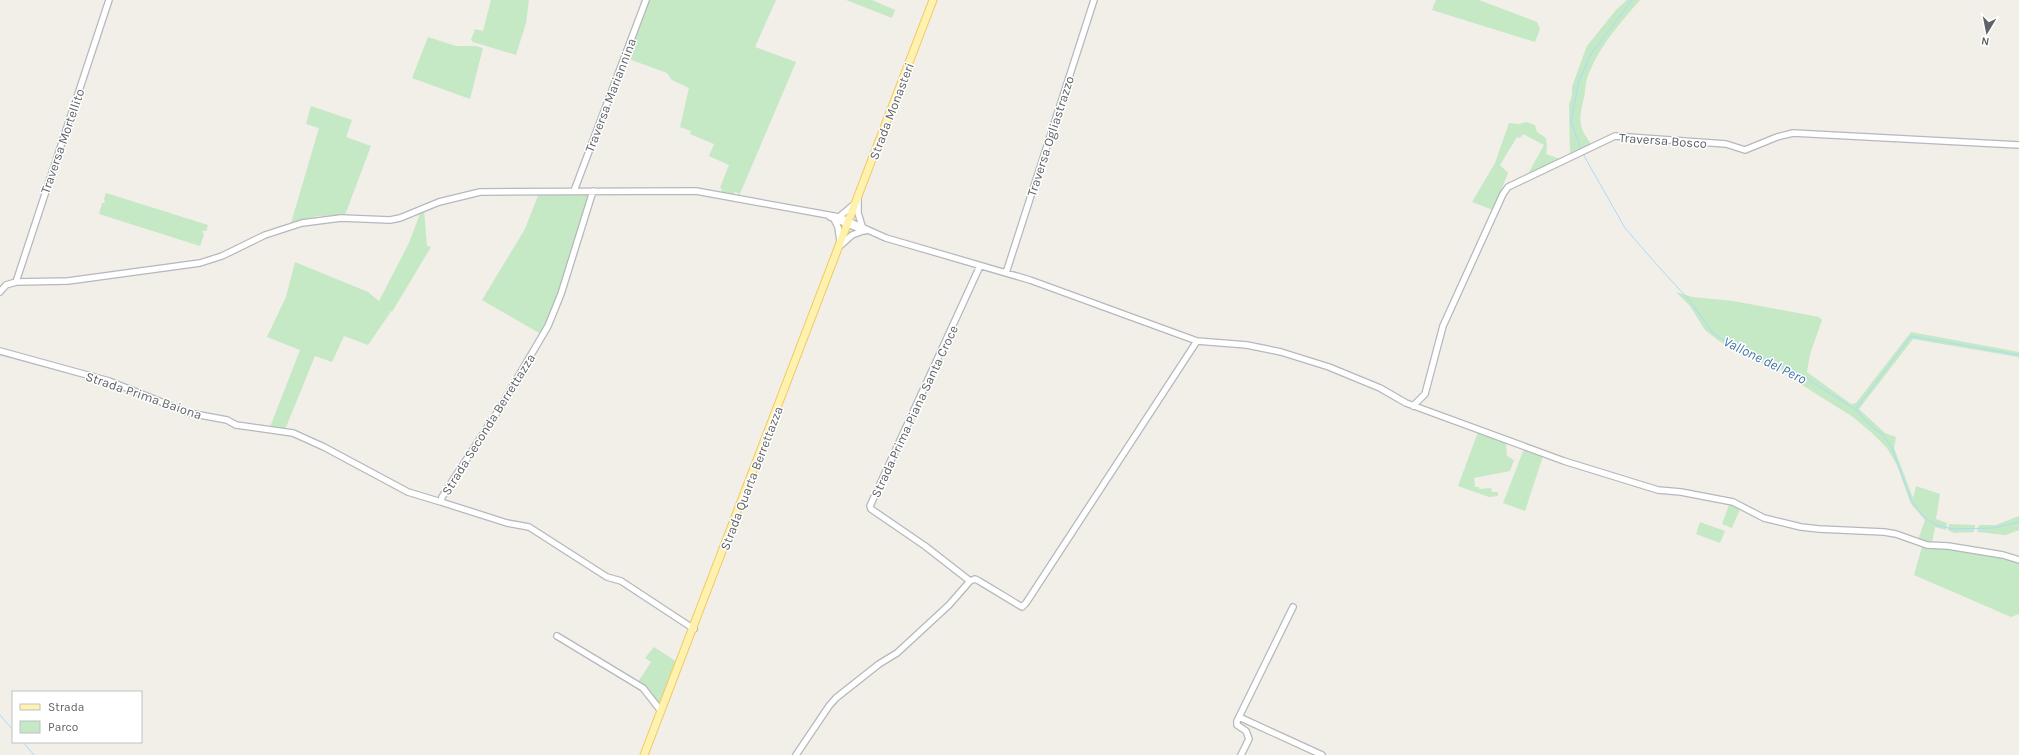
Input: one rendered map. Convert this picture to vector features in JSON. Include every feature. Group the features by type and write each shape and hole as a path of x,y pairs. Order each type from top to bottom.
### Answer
{"main road":[{"name":"Strada Monasteri","path":"849,222 933,0"},
{"name":"Strada Quarta Berrettazza","path":"644,755 694,629 849,222"}],"street":[{"name":"Traversa Mortellito","path":"16,282 109,0"},
{"name":"Traversa Mariannina","path":"574,191 646,0"},
{"name":"Traversa Ogliastrazzo","path":"1006,273 1094,0"},
{"name":"Traversa Bosco","path":"1413,406 1425,394 1443,326 1505,190 1607,139 1615,136 1726,144 1745,150 1777,137 1793,133 2019,145"},
{"name":"Strada Seconda Berrettazza","path":"593,191 561,294 548,326 513,387 442,497 441,502 507,522 529,527 607,577 621,581 694,629"},
{"path":"0,292 6,285 16,282 73,281 200,263 222,256 265,235 302,223 341,218 390,220 400,218 439,202 480,192 696,191 836,218 873,233 1030,280 1197,341 1247,345 1281,352 1351,376 1380,388 1413,406 1564,461 1658,490 1681,492 1733,502 1764,518 1776,521 1819,529 1884,532 1896,534 1927,545 1956,547 2003,555 2019,560"},
{"path":"836,218 849,210 859,196"},
{"path":"859,196 858,213 863,228"},
{"path":"836,218 840,231 841,245"},
{"path":"841,245 863,228"},
{"name":"Strada Prima Piana Santa Croce","path":"980,266 870,506 871,510 925,546 970,581 975,579 1022,607 1197,341"},
{"name":"Strada Prima Baiona","path":"0,351 109,381 189,413 227,420 236,425 293,433 324,447 408,492 441,502"},
{"path":"796,755 836,698 879,664 897,653 949,605 970,581"},
{"path":"1241,755 1249,739 1246,732 1237,725 1239,716 1293,607"},
{"path":"557,636 643,688 662,711"},
{"path":"1239,716 1322,755"}],"green space":[{"path":"491,0 529,0 526,23 516,55 473,42 471,40 475,29 483,31"},
{"path":"648,0 776,0 755,47 796,62 739,196 738,193 735,192 733,195 721,193 722,189 720,188 729,165 709,156 714,144 690,134 691,131 680,127 689,88 672,80 667,73 626,58"},
{"path":"846,0 872,0 895,10 892,18"},
{"path":"1436,0 1479,0 1537,22 1540,29 1535,42 1432,10"},
{"path":"1627,0 1640,0 1618,25 1605,43 1587,79 1580,122 1584,133 1592,145 1570,154 1569,105 1572,95 1572,87 1579,67 1587,46 1616,10"},
{"path":"428,37 456,46 475,46 483,48 470,99 412,78"},
{"path":"311,106 352,120 346,137 371,146 345,215 318,216 291,223 319,128 306,124"},
{"path":"1526,122 1535,125 1537,132 1546,138 1546,154 1560,159 1528,174 1544,145 1523,134 1520,138 1517,137 1500,165 1508,173 1493,210 1472,202 1495,163 1509,123 1519,124"},
{"path":"106,193 208,225 206,231 202,231 204,235 200,246 99,214 102,203 105,203 104,199"},
{"path":"539,193 587,193 589,195 563,284 541,334 482,300 525,229"},
{"path":"424,210 427,246 431,247 392,312 389,311 390,313 368,345 344,336 332,362 315,356 286,427 281,430 270,427 300,350 267,337 286,297 295,262 368,292 379,301 409,243 421,211"},
{"path":"1676,292 1692,297 1733,301 1819,317 1822,320 1810,354 1807,372 1851,404 1856,403 1911,332 2019,352 2019,359 2018,357 1913,339 1859,409 1885,433 1896,437 1894,448 1913,498 1916,486 1940,494 1936,519 1947,523 1946,530 1935,527 1932,543 1919,540 1925,520 1911,504 1897,465 1887,448 1853,417 1802,385 1786,372 1757,361 1719,341 1705,330 1690,306"},
{"path":"1478,432 1506,442 1507,456 1514,460 1510,471 1474,478 1475,487 1479,487 1479,489 1491,488 1492,492 1498,492 1498,496 1489,497 1458,486"},
{"path":"1524,449 1543,456 1525,511 1503,503"},
{"path":"1729,505 1740,509 1732,528 1722,524"},
{"path":"2019,516 2019,530 2006,535 1977,532 1979,525 1996,525"},
{"path":"1700,522 1725,531 1720,543 1696,534"},
{"path":"1949,524 1975,525 1974,532 1954,533 1948,530"},
{"path":"1922,547 1948,548 2002,557 2019,563 2019,614 2011,617 1914,575"},
{"path":"654,647 677,662 660,705 657,704 649,690 638,682 651,662 645,658"}],"waterway":[{"path":"1581,149 1571,121 1579,81 1591,54 1632,0"},
{"name":"Vallone del Pero","path":"1583,154 1625,228 1690,301 1713,333 1726,342 1796,372 1855,409 1872,427 1883,435 1892,448 1911,500 1923,516 1936,525 1953,529 1994,528 2019,522"},
{"path":"1856,409 1911,336 2019,355"},
{"path":"0,715 12,729"},
{"path":"24,743 34,755"}]}
